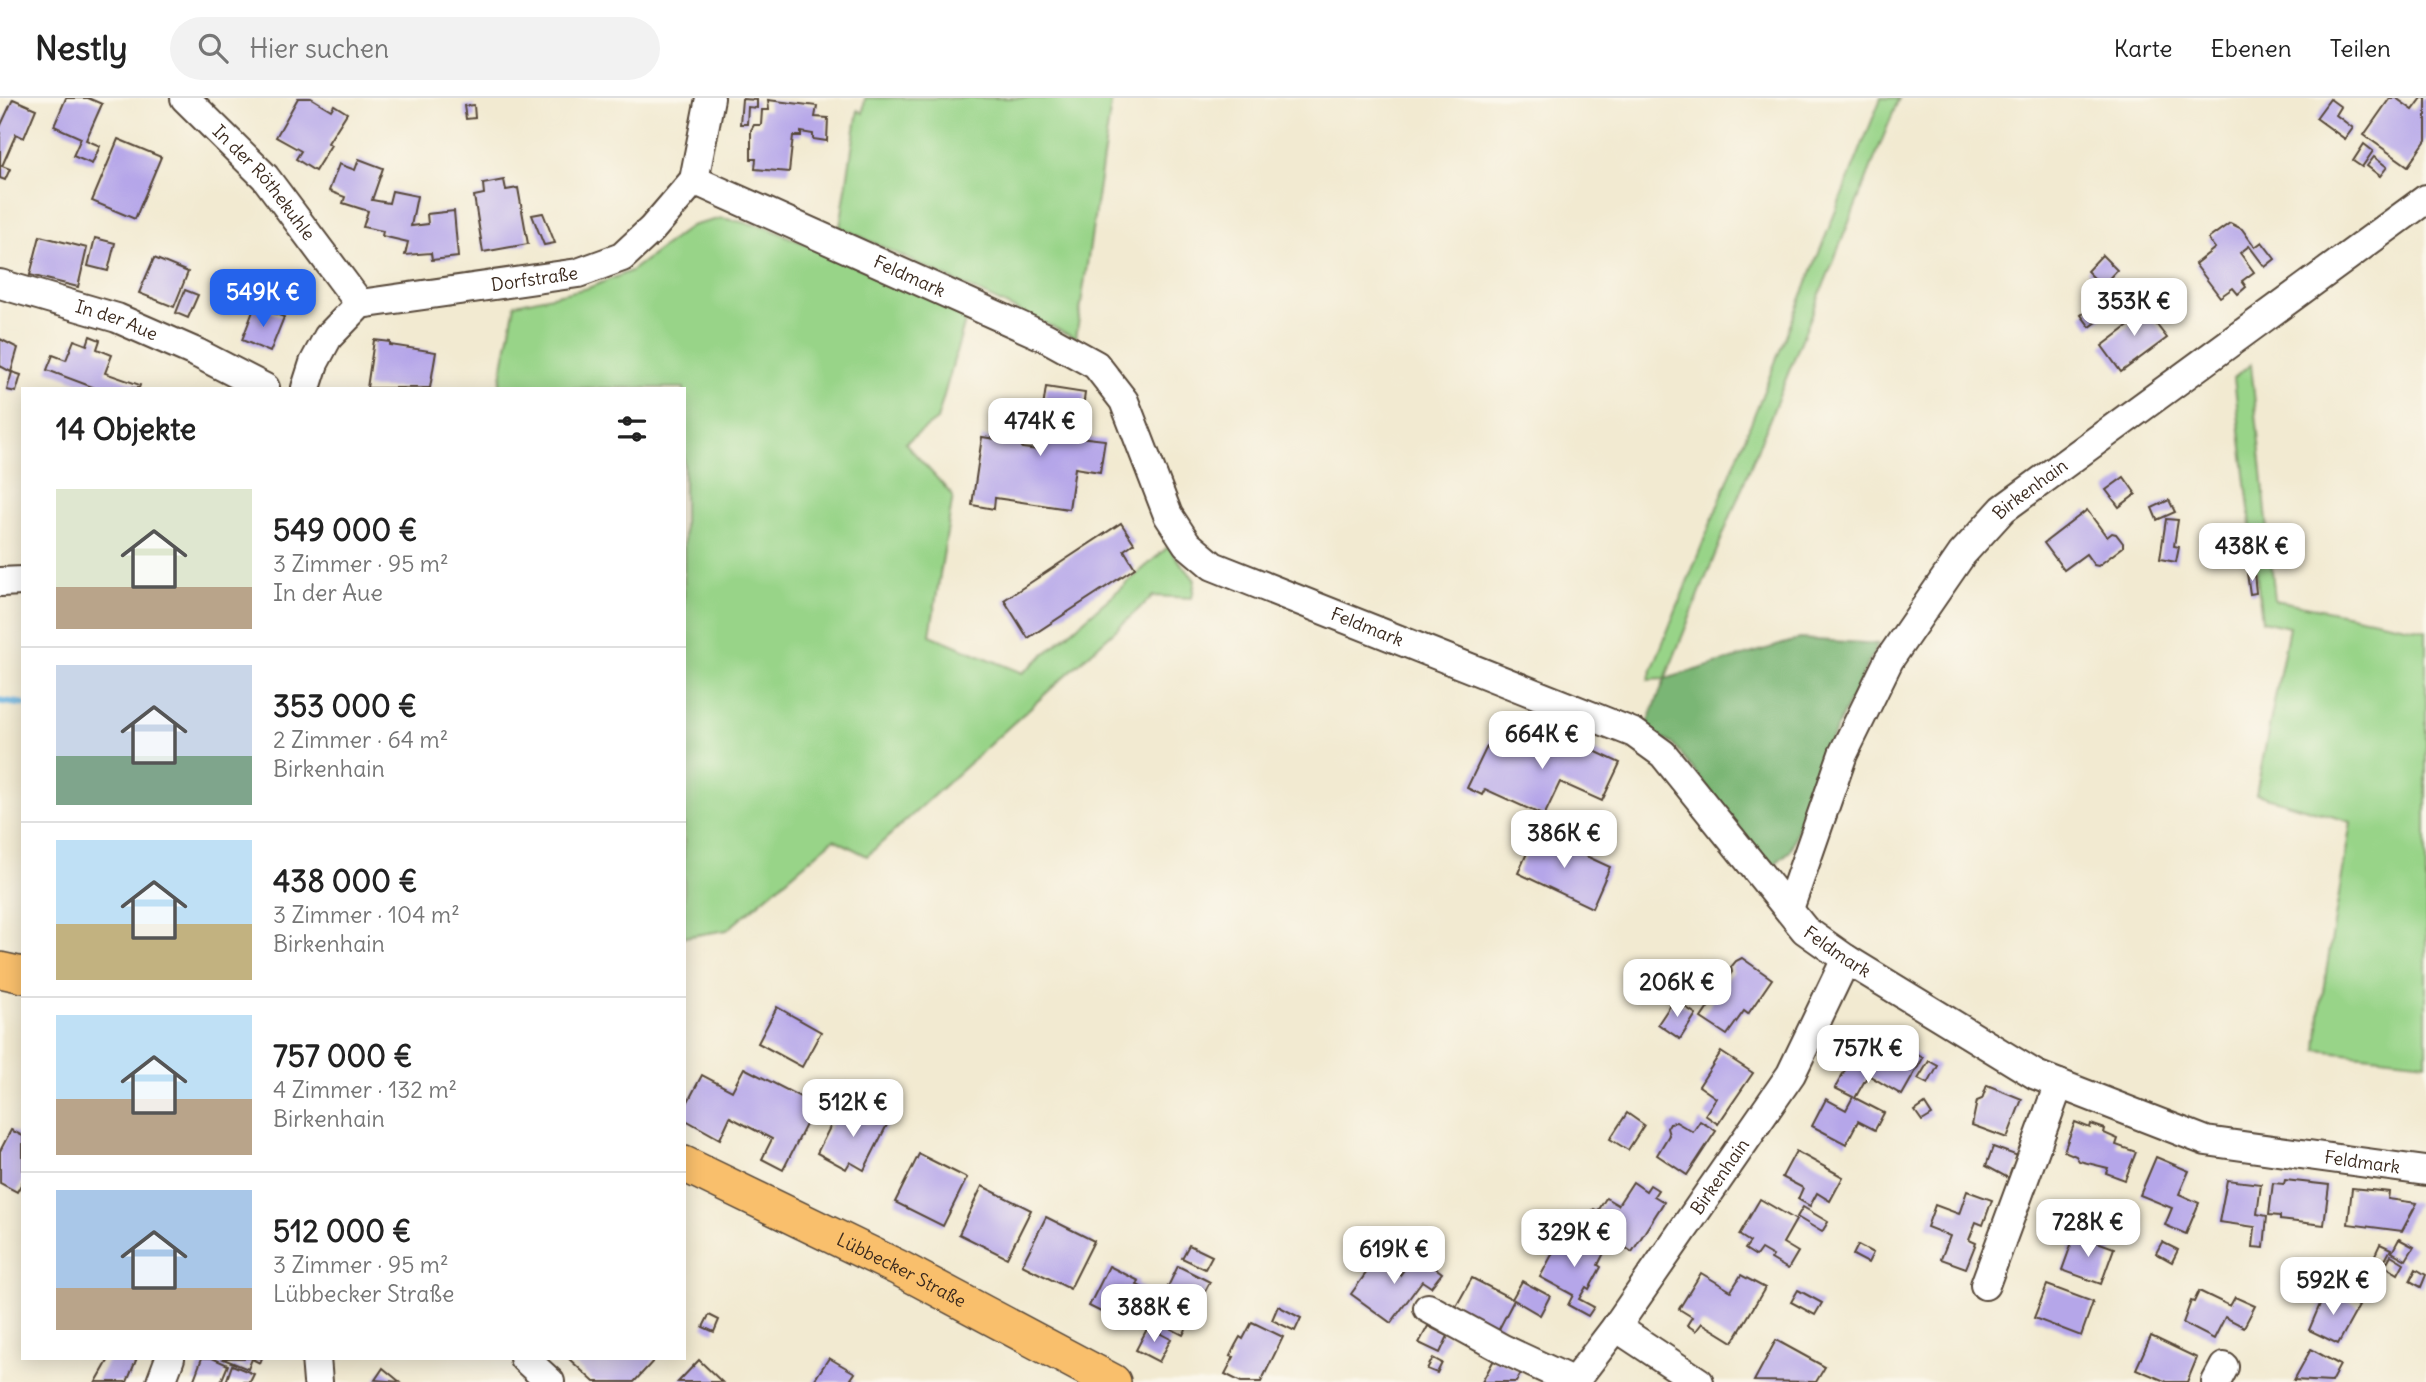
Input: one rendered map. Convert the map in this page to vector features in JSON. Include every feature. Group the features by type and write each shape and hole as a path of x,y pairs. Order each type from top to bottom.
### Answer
{"main road":[{"path":"0,970 21,975"},
{"name":"Lübbecker Straße","path":"686,1165 899,1268 1113,1382"}],"street":[{"name":"In der Röthekuhle","path":"185,98 265,177 360,304"},
{"name":"Dorfstraße","path":"360,304 579,274 622,257 652,229 694,180 710,98"},
{"name":"Feldmark","path":"694,180 1045,337 1096,365 1124,401 1168,515 1187,544 1213,566 1634,733 1663,754 1805,930 1846,959 2036,1075 2206,1141 2426,1171"},
{"name":"Birkenhain","path":"1789,909 1843,754 1889,660 1962,554 2003,509 2426,199"},
{"name":"In der Aue","path":"0,284 117,318 197,353 263,387"},
{"path":"306,387 314,363 328,337 360,304"},
{"path":"0,582 21,581"},
{"name":"Birkenhain","path":"1574,1382 1616,1327 1791,1074 1846,959"},
{"path":"1985,1285 2059,1084"},
{"path":"1428,1308 1503,1349 1574,1382"},
{"path":"1616,1327 1699,1382"},
{"path":"161,1382 169,1360"},
{"path":"316,1360 318,1382"},
{"path":"526,1360 550,1382"}],"green space":[{"path":"865,98 1112,98 1076,338 840,227 858,110 863,113"},
{"path":"1881,98 1899,98 1665,679 1648,680"},
{"path":"722,218 766,227 967,314 937,420 905,443 953,496 930,635 1023,673 1168,547 1195,580 1192,598 1153,596 867,856 834,839 727,930 686,937 686,387 499,387 515,304 588,288 631,271 691,226"},
{"path":"2251,364 2275,600 2426,630 2426,1062 2317,1050 2321,1003 2351,822 2256,794 2289,627 2262,621 2234,378"},
{"path":"1800,639 1878,644 1826,749 1790,851 1771,867 1673,744 1646,728 1665,679"}],"building":[{"path":"66,98 88,98 102,104 86,140 100,146 92,164 73,156 81,138 54,126"},
{"path":"298,98 311,98 331,110 334,105 347,113 328,143 331,145 315,171 296,159 301,151 276,137"},
{"path":"2390,98 2396,98 2413,110 2422,98 2426,98 2426,140 2408,166 2364,135"},
{"path":"13,99 36,109 24,138 16,134 2,166 10,169 5,180 0,178 0,127"},
{"path":"742,99 757,100 757,108 748,107 747,124 740,124"},
{"path":"2330,99 2341,107 2336,115 2353,128 2345,139 2316,118"},
{"path":"768,100 817,106 815,117 828,118 827,141 813,139 813,134 801,132 801,136 793,136 789,172 755,169 756,159 751,159 751,130 754,125 761,125 762,110 769,110"},
{"path":"474,105 475,118 466,119 464,106"},
{"path":"118,139 161,157 135,219 92,201"},
{"path":"2364,144 2373,151 2362,167 2353,161"},
{"path":"2374,157 2387,167 2380,176 2367,166"},
{"path":"359,159 383,168 372,200 389,203 392,191 417,196 411,226 428,224 427,214 454,211 458,257 432,260 431,253 405,255 408,242 382,236 383,231 363,227 368,211 343,203 345,197 329,191 339,164 355,170"},
{"path":"504,180 506,190 518,188 528,244 483,252 474,196 484,194 483,184"},
{"path":"543,213 555,243 544,245 532,215"},
{"path":"2230,223 2242,229 2255,247 2262,242 2275,259 2265,267 2249,246 2240,253 2254,272 2242,281 2246,287 2238,294 2233,288 2220,297 2195,264 2215,248 2208,239"},
{"path":"40,236 87,248 78,287 30,275"},
{"path":"95,238 115,243 108,271 88,266"},
{"path":"2102,255 2117,270 2102,286 2087,271"},
{"path":"154,258 188,272 174,307 139,293"},
{"path":"232,282 249,289 245,299 228,292"},
{"path":"185,290 198,295 188,318 176,313"},
{"path":"2135,297 2167,338 2121,372 2102,346 2135,321 2124,306"},
{"path":"2096,304 2105,316 2090,327 2081,315"},
{"path":"255,306 284,317 270,352 242,340"},
{"path":"90,336 100,340 97,349 112,355 105,373 140,385 139,387 92,387 47,370 53,355 66,360 74,340 87,345"},
{"path":"0,339 18,348 11,372 0,366"},
{"path":"374,340 436,352 430,387 367,387"},
{"path":"12,372 21,375 16,392 7,390"},
{"path":"1046,387 1085,393 1079,437 1105,440 1100,472 1075,468 1069,509 995,498 994,509 972,505 982,437 1023,443 1022,448 1037,450"},
{"path":"2124,477 2136,494 2119,507 2106,490"},
{"path":"2169,500 2175,512 2157,520 2152,508"},
{"path":"2087,510 2107,537 2112,533 2116,534 2123,547 2098,566 2094,565 2086,554 2064,570 2044,543"},
{"path":"2166,519 2178,520 2174,546 2179,547 2176,562 2160,559"},
{"path":"1121,523 1134,543 1124,550 1135,568 1028,638 1004,600"},
{"path":"2254,572 2256,593 2250,594 2247,573"},
{"path":"1541,726 1620,763 1602,801 1560,782 1544,816 1485,789 1482,795 1467,788 1494,732 1509,739 1506,745 1528,755"},
{"path":"1536,833 1610,867 1592,908 1518,873"},
{"path":"1742,958 1772,979 1748,1014 1744,1011 1727,1035 1701,1018 1732,972 1731,967"},
{"path":"1674,1000 1696,1014 1680,1039 1658,1024"},
{"path":"777,1007 821,1032 802,1067 758,1043"},
{"path":"1873,1029 1923,1058 1902,1095 1868,1075 1855,1098 1884,1113 1875,1130 1858,1121 1846,1144 1812,1126 1826,1099 1846,1110 1853,1097 1835,1088 1849,1063 1853,1065"},
{"path":"1721,1052 1753,1073 1718,1124 1705,1115 1716,1098 1699,1086"},
{"path":"1929,1061 1938,1066 1928,1084 1918,1079"},
{"path":"744,1068 816,1105 783,1170 762,1159 772,1139 730,1117 720,1139 686,1120 686,1105 702,1075 732,1091"},
{"path":"1987,1085 2022,1099 2007,1138 1972,1125 1977,1101 1982,1099"},
{"path":"1925,1104 1932,1115 1922,1121 1915,1111"},
{"path":"839,1109 868,1124 876,1109 891,1117 864,1170 850,1162 846,1169 817,1153"},
{"path":"1627,1113 1644,1125 1628,1150 1610,1139"},
{"path":"1700,1121 1716,1131 1687,1175 1657,1155 1669,1135 1667,1128 1670,1123 1676,1122 1693,1132"},
{"path":"2075,1122 2090,1128 2091,1124 2105,1129 2104,1133 2118,1139 2116,1145 2136,1152 2125,1180 2106,1173 2108,1168 2079,1161 2076,1156 2064,1151"},
{"path":"11,1130 21,1135 21,1185 17,1192 0,1183 0,1151"},
{"path":"1993,1147 2021,1157 2012,1180 1986,1166"},
{"path":"1796,1151 1843,1177 1830,1201 1817,1193 1810,1206 1798,1199 1803,1188 1782,1177"},
{"path":"919,1154 967,1178 943,1226 895,1202"},
{"path":"2156,1157 2189,1171 2179,1194 2199,1203 2186,1234 2165,1225 2172,1208 2140,1195"},
{"path":"2227,1180 2261,1184 2257,1214 2267,1216 2264,1248 2253,1247 2255,1227 2219,1222"},
{"path":"2285,1180 2329,1185 2324,1225 2280,1220 2280,1216 2269,1215 2273,1183 2284,1184"},
{"path":"1633,1182 1646,1191 1650,1185 1658,1190 1654,1196 1664,1202 1632,1252 1586,1221 1594,1209 1598,1211 1606,1198 1618,1205"},
{"path":"982,1186 1031,1210 1007,1258 959,1234"},
{"path":"2352,1188 2389,1192 2388,1199 2417,1203 2402,1231 2348,1224"},
{"path":"1967,1191 1992,1200 1983,1225 1976,1222 1969,1240 1976,1243 1966,1268 1941,1259 1950,1236 1927,1227 1935,1205 1959,1214"},
{"path":"1760,1199 1796,1220 1783,1243 1798,1252 1788,1269 1761,1249 1756,1256 1745,1249 1750,1242 1739,1235"},
{"path":"1803,1207 1828,1222 1822,1232 1797,1217"},
{"path":"1046,1217 1094,1241 1070,1289 1022,1265"},
{"path":"1564,1232 1604,1253 1598,1265 1601,1267 1589,1289 1586,1287 1579,1299 1594,1307 1588,1316 1568,1305 1573,1295 1540,1277"},
{"path":"2075,1234 2114,1248 2101,1284 2062,1270"},
{"path":"2399,1239 2414,1247 2406,1260 2392,1252"},
{"path":"2162,1242 2178,1250 2172,1262 2156,1253"},
{"path":"2380,1244 2391,1249 2384,1262 2374,1257"},
{"path":"1189,1245 1212,1256 1205,1269 1182,1258"},
{"path":"1858,1245 1873,1253 1868,1263 1853,1255"},
{"path":"1416,1253 1442,1273 1431,1287 1422,1281 1391,1323 1351,1294 1377,1258 1400,1275"},
{"path":"2391,1255 2404,1263 2398,1274 2385,1266"},
{"path":"1109,1266 1139,1281 1137,1285 1149,1291 1135,1319 1123,1313 1119,1321 1089,1306"},
{"path":"1178,1266 1210,1282 1201,1299 1205,1301 1183,1335 1152,1319"},
{"path":"2416,1269 2426,1275 2421,1287 2410,1281"},
{"path":"1701,1273 1731,1291 1741,1275 1765,1288 1733,1342 1702,1323 1696,1331 1687,1325 1692,1317 1679,1309"},
{"path":"1472,1278 1512,1299 1522,1281 1550,1296 1540,1315 1514,1300 1497,1333 1454,1310"},
{"path":"2047,1285 2093,1302 2081,1336 2034,1318"},
{"path":"1798,1290 1822,1303 1815,1315 1791,1302"},
{"path":"2326,1290 2359,1306 2338,1344 2309,1330"},
{"path":"2199,1291 2230,1306 2235,1297 2255,1306 2244,1327 2225,1317 2214,1339 2183,1323 2191,1301 2194,1302"},
{"path":"1278,1306 1301,1318 1295,1331 1272,1320"},
{"path":"709,1315 719,1320 714,1332 703,1327"},
{"path":"1252,1322 1283,1337 1261,1382 1241,1382 1225,1374 1234,1357 1230,1356 1235,1346 1240,1337 1243,1339"},
{"path":"1428,1326 1448,1336 1440,1353 1419,1343"},
{"path":"1148,1327 1171,1339 1159,1362 1136,1350"},
{"path":"2151,1336 2197,1358 2187,1382 2167,1382 2136,1369"},
{"path":"1776,1340 1825,1367 1816,1382 1754,1381"},
{"path":"2311,1349 2340,1365 2331,1382 2294,1380"},
{"path":"829,1358 855,1373 851,1379 856,1382 813,1382"},
{"path":"1433,1358 1442,1363 1437,1373 1427,1369"},
{"path":"1495,1358 1521,1373 1516,1382 1482,1382"},
{"path":"136,1360 127,1382 96,1382 108,1361"},
{"path":"201,1360 217,1360 228,1365 221,1382 193,1382"},
{"path":"226,1360 252,1360 248,1369"},
{"path":"570,1360 654,1360 634,1382 594,1382"},
{"path":"699,1360 722,1382 678,1382"},
{"path":"232,1365 254,1374 250,1382 226,1382"},
{"path":"383,1368 400,1382 375,1380"}],"waterway":[{"path":"0,701 21,704"}]}
